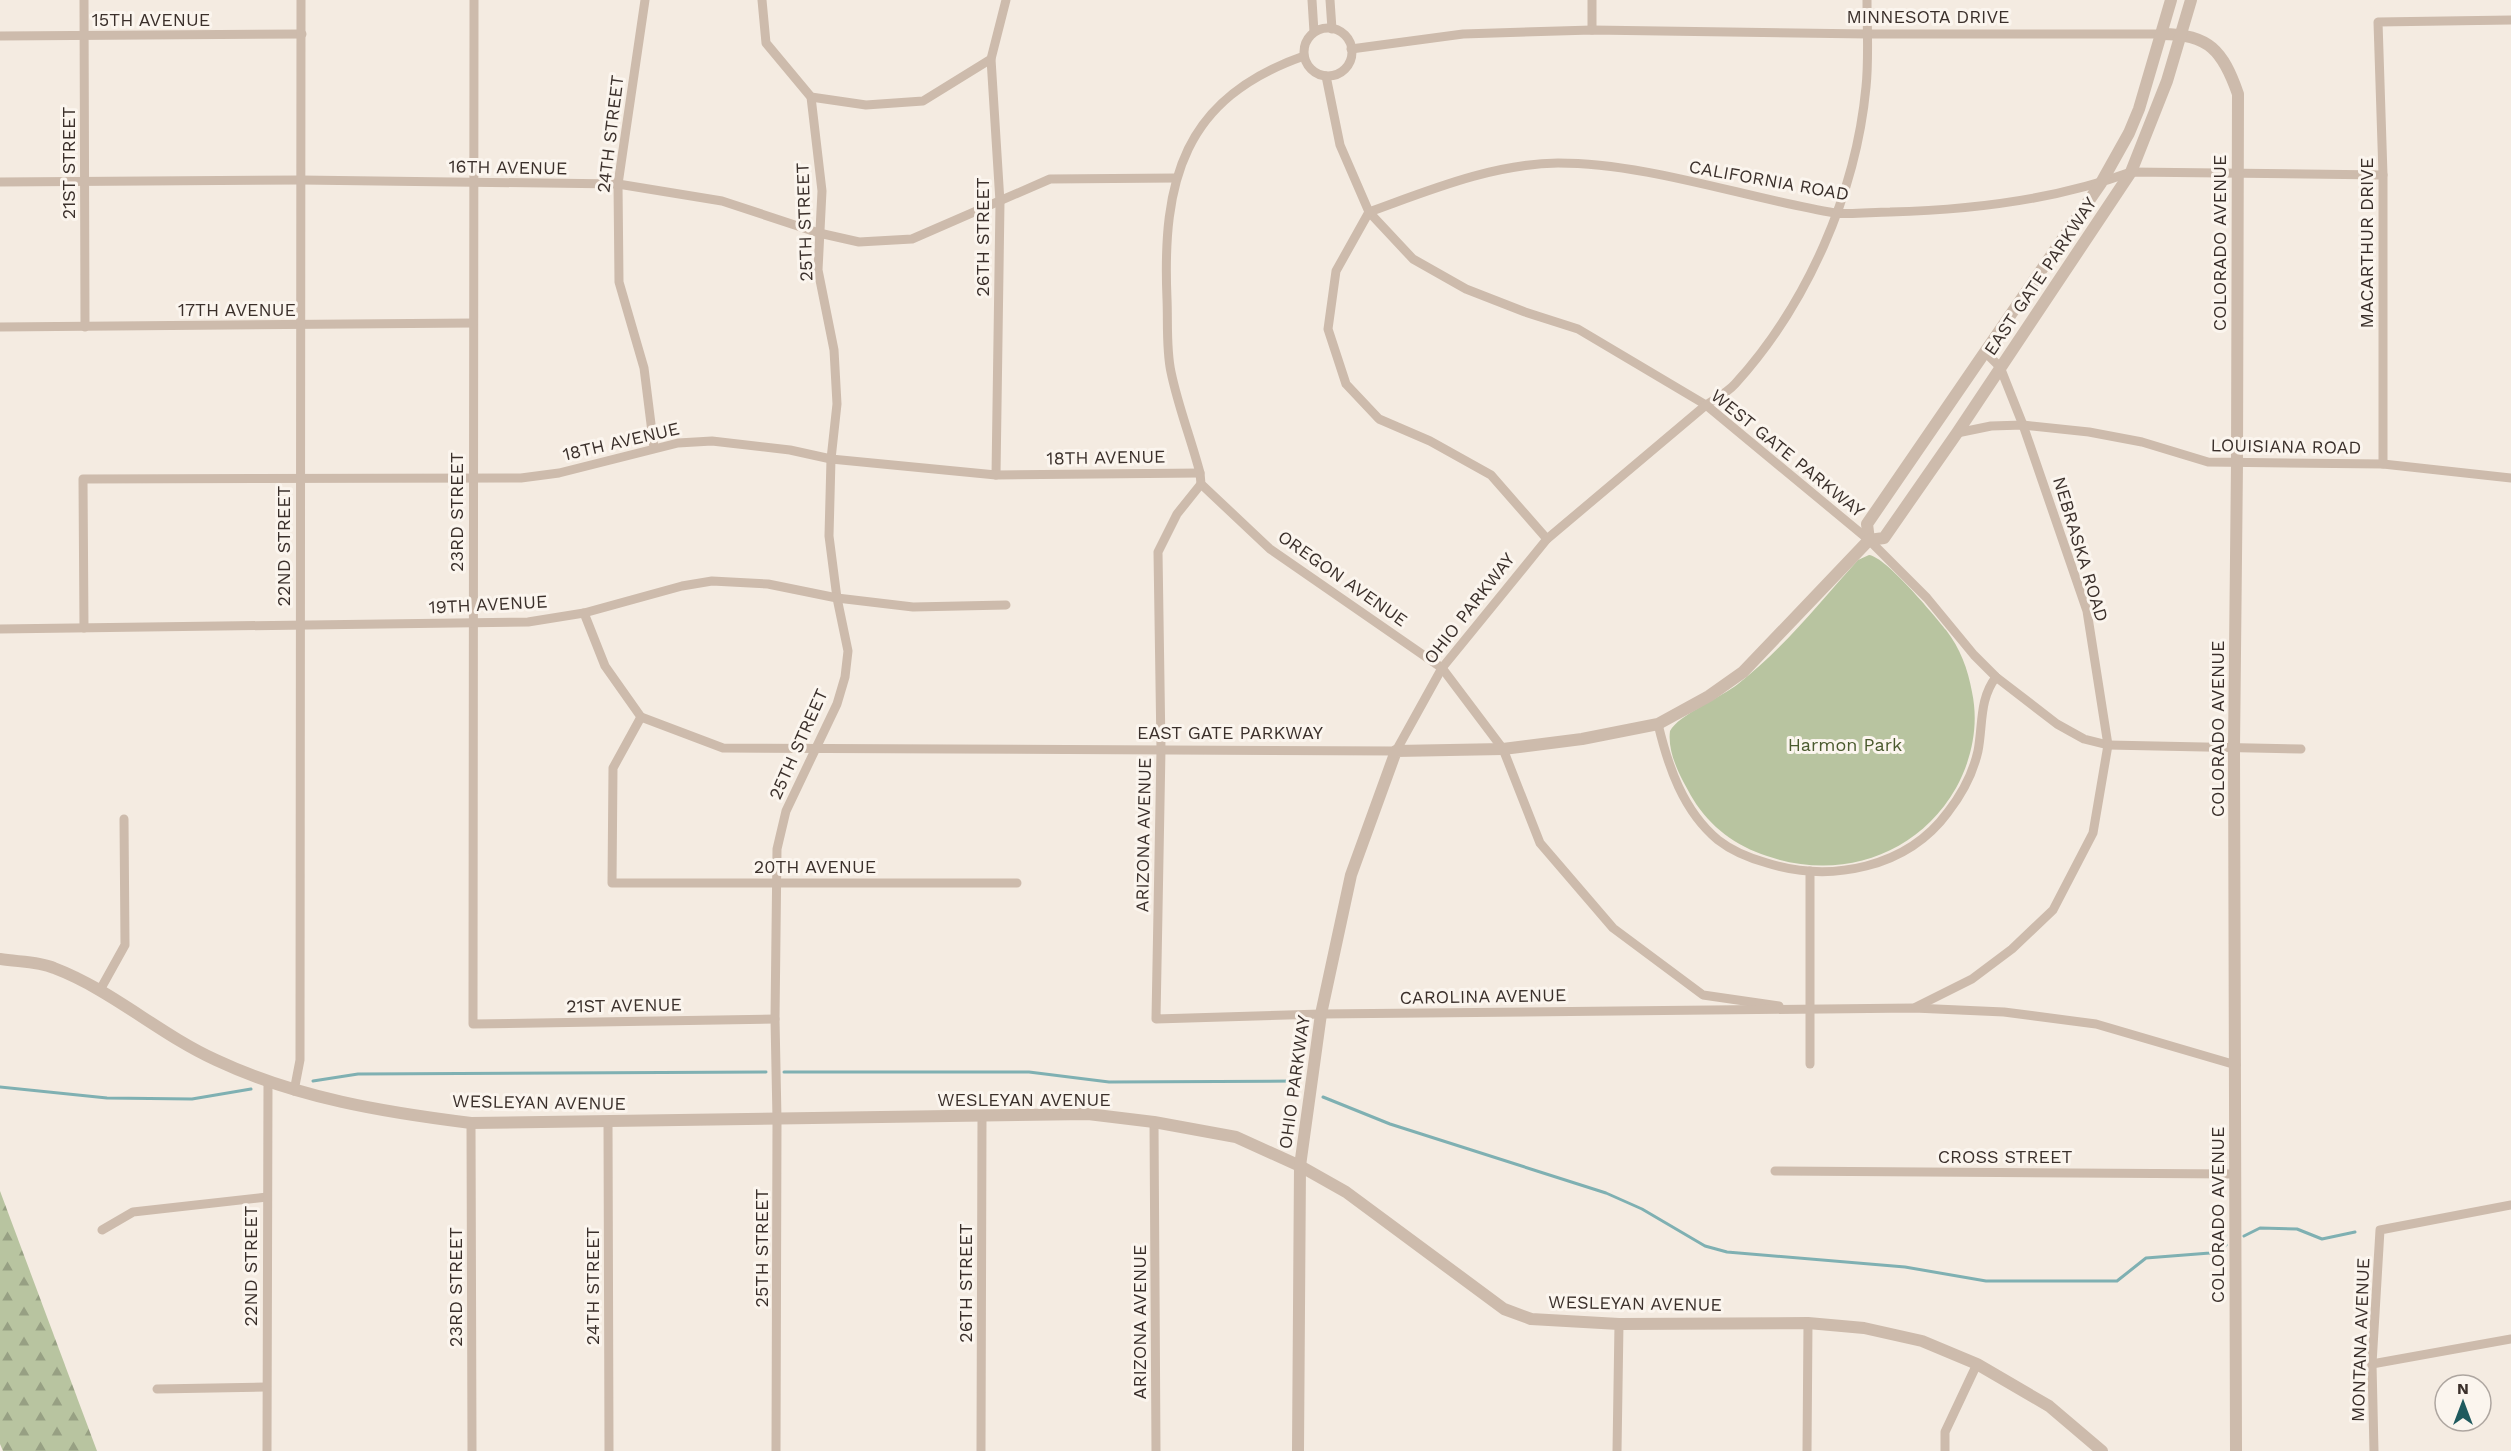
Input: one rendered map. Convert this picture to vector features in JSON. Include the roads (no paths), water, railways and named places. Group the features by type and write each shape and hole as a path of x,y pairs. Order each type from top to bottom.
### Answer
{"street":[{"name":"21ST STREET","path":"84,0 85,327"},
{"name":"22ND STREET","path":"294,1091 300,1060 302,0"},
{"name":"23RD STREET","path":"473,1024 474,0"},
{"name":"24TH STREET","path":"645,0 618,184 620,282 644,368 654,448"},
{"path":"762,0 766,44 811,97 866,105 923,101 991,59"},
{"name":"26TH STREET","path":"996,475 1000,202 991,59 1006,0"},
{"path":"1312,0 1314,32"},
{"path":"1330,0 1332,29"},
{"path":"1592,0 1592,30"},
{"name":"OHIO PARKWAY","path":"1298,1451 1300,1166 1322,1014 1351,875 1396,751 1442,668 1547,538 1706,405 1734,386 1790,315 1838,213 1852,166 1866,87 1867,0"},
{"name":"EAST GATE PARKWAY","path":"1869,540 1867,524 2101,183 2130,133 2171,0"},
{"name":"EAST GATE PARKWAY","path":"641,717 723,748 817,749 1396,751 1503,749 1582,739 1658,724 1709,696 1743,672 1869,540 1884,538 2131,172 2159,103 2191,0"},
{"name":"MACARTHUR DRIVE","path":"2383,464 2383,175 2378,22 2511,20"},
{"path":"1332,29 1344,34 1351,48 1351,56 1345,68 1326,76 1311,70 1304,56 1306,42 1314,32 1332,29"},
{"name":"MINNESOTA DRIVE","path":"1351,48 1463,34 1592,30 1867,34 2182,34"},
{"name":"15TH AVENUE","path":"0,36 302,34"},
{"name":"COLORADO AVENUE","path":"2182,34 2209,44 2229,68 2238,94 2234,748 2236,1451"},
{"path":"1201,484 1200,473 1171,370 1166,261 1176,178 1189,144 1226,98 1246,82 1274,66 1304,56"},
{"name":"WEST GATE PARKWAY","path":"1326,76 1340,145 1369,212 1413,259 1466,290 1578,329 1706,405 1869,540 1927,598 1995,677 2057,724 2084,739 2108,745 2301,749"},
{"name":"25TH STREET","path":"776,1451 777,849 786,811 837,704 845,677 848,651 837,598 829,536 831,459 837,404 835,361 818,270 822,191 811,97"},
{"name":"CALIFORNIA ROAD","path":"1369,212 1499,169 1557,163 1618,168 1838,213 1947,210 2054,194 2101,183 2131,172 2383,175"},
{"name":"16TH AVENUE","path":"0,182 301,180 618,184 722,201 819,233 860,242 912,239 1050,179 1176,178"},
{"path":"1369,212 1336,271 1328,329 1346,384 1379,419 1430,441 1491,475 1547,538"},
{"name":"17TH AVENUE","path":"0,327 473,323"},
{"name":"NEBRASKA ROAD","path":"1914,1008 1972,979 2012,949 2053,910 2093,833 2108,745 2087,611 2023,425 2000,367 1985,352"},
{"name":"LOUISIANA ROAD","path":"1957,433 1991,426 2023,425 2089,432 2142,442 2208,462 2383,464 2511,478"},
{"name":"18TH AVENUE","path":"84,628 83,479 521,478 559,473 678,443 712,441 790,450 831,459 996,475 1200,473"},
{"name":"OREGON AVENUE","path":"1201,484 1270,549 1442,668 1503,749 1540,843 1613,928 1703,995 1809,1010"},
{"name":"ARIZONA AVENUE","path":"1156,1019 1161,749 1158,552 1177,514 1201,484"},
{"name":"19TH AVENUE","path":"0,629 528,622 584,613 682,586 712,581 768,584 837,598 913,607 1006,605"},
{"path":"584,613 605,666 641,717"},
{"path":"1658,724 1667,758 1680,790 1696,815 1717,839 1729,848 1758,861 1793,870 1852,870 1877,864 1920,841 1941,821 1960,794 1971,773 1977,753 1984,697 1995,677"},
{"name":"20TH AVENUE","path":"641,717 613,768 612,883 1017,883"},
{"path":"100,990 125,945 124,819"},
{"path":"1810,871 1810,1064"},
{"name":"WESLEYAN AVENUE","path":"0,959 52,967 100,990 150,1023 214,1059 268,1082 294,1091 391,1113 471,1123 1088,1114 1154,1122 1236,1137 1300,1166 1346,1192 1504,1309 1531,1319 1619,1324 1808,1323 1864,1328 1922,1341 1977,1364 2049,1406 2102,1451"},
{"name":"CAROLINA AVENUE","path":"1156,1019 1322,1014 1914,1008 2004,1012 2096,1024 2236,1065"},
{"name":"21ST AVENUE","path":"473,1024 775,1019"},
{"name":"22ND STREET","path":"267,1451 265,1387 268,1082"},
{"name":"26TH STREET","path":"981,1451 982,1115"},
{"name":"24TH STREET","path":"608,1122 609,1451"},
{"name":"ARIZONA AVENUE","path":"1154,1122 1156,1451"},
{"name":"23RD STREET","path":"471,1123 472,1451"},
{"name":"CROSS STREET","path":"1775,1171 2235,1174"},
{"path":"102,1230 134,1212 267,1197"},
{"name":"MONTANA AVENUE","path":"2374,1451 2372,1364 2380,1230 2511,1204"},
{"path":"1807,1451 1808,1323"},
{"path":"1617,1451 1619,1324"},
{"path":"2372,1364 2511,1339"},
{"path":"1945,1451 1945,1432 1977,1364"},
{"path":"157,1389 265,1387"}],"waterway":[{"path":"313,1081 358,1074 766,1072"},
{"path":"784,1072 1029,1072 1109,1082 1296,1081"},
{"path":"0,1087 107,1098 192,1099 251,1089"},
{"path":"1323,1097 1390,1124 1606,1193 1642,1209 1705,1246 1727,1252 1905,1267 1986,1281 2117,1281 2146,1258 2210,1253 2226,1245"},
{"path":"2244,1236 2260,1228 2297,1229 2322,1239 2355,1232"}],"park label":[{"name":"Harmon Park","path":"1845,744"}]}
